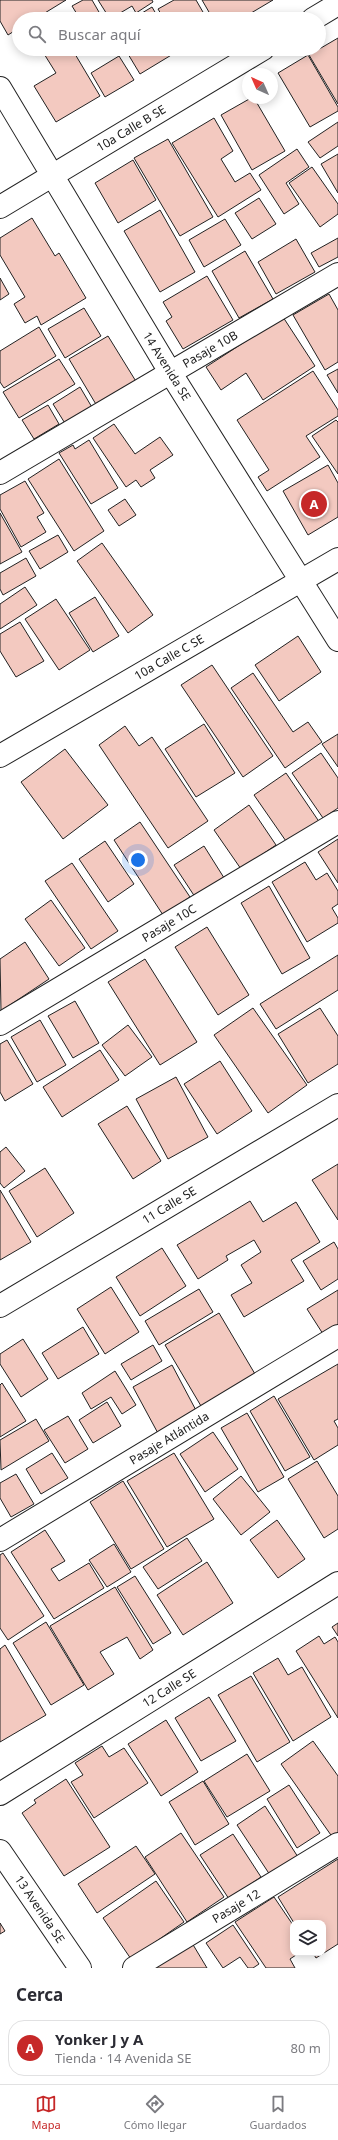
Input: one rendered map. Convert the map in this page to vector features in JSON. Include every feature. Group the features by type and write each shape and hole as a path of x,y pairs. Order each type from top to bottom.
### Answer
{"street":[{"path":"325,12 338,4"},
{"name":"10a Calle B SE","path":"0,206 251,56"},
{"name":"14 Avenida SE","path":"0,88 170,372 338,640"},
{"name":"Pasaje 10B","path":"0,473 338,274"},
{"name":"10a Calle C SE","path":"0,756 338,559"},
{"name":"Pasaje 10C","path":"0,1024 338,822"},
{"name":"11 Calle SE","path":"0,1306 338,1105"},
{"name":"Pasaje Atlántida","path":"0,1540 338,1336"},
{"name":"12 Calle SE","path":"0,1794 338,1583"},
{"name":"Pasaje 12","path":"134,1968 338,1844"},
{"name":"13 Avenida SE","path":"0,1851 80,1968"}],"building":[{"path":"0,0 66,0 46,12 12,12 12,32 8,35 0,21"},
{"path":"83,0 92,0 99,12 76,12 72,6"},
{"path":"98,0 152,0 153,2 138,12 135,12 132,6 122,12 106,12"},
{"path":"174,0 196,0 203,12 160,12 158,9"},
{"path":"202,0 273,0 253,12 209,12"},
{"path":"152,7 155,12 144,12"},
{"path":"338,38 338,104 310,56 326,56 326,45"},
{"path":"45,56 76,56 100,96 56,122 34,86 56,73"},
{"path":"119,56 134,80 105,97 91,73"},
{"path":"129,56 170,56 140,74"},
{"path":"306,56 309,56 338,107 338,111 310,127 278,73"},
{"path":"242,103 258,104 285,151 252,170 221,115"},
{"path":"214,118 233,151 221,159 235,182 250,173 261,190 218,217 172,143"},
{"path":"338,122 338,146 320,158 308,142"},
{"path":"168,139 213,217 180,236 134,158"},
{"path":"297,149 309,167 286,183 299,204 284,214 259,175"},
{"path":"338,154 338,193 321,164"},
{"path":"133,160 156,200 118,223 95,183"},
{"path":"312,167 338,204 338,214 320,227 289,183"},
{"path":"259,198 276,224 252,239 235,213"},
{"path":"160,210 195,272 160,292 124,231"},
{"path":"32,218 55,256 59,253 86,298 41,325 37,316 25,323 14,304 25,297 0,255 0,238"},
{"path":"225,219 241,245 204,267 189,240"},
{"path":"338,238 338,257 319,267 311,253"},
{"path":"296,239 315,272 276,294 258,262"},
{"path":"245,251 273,299 239,318 212,271"},
{"path":"207,276 233,320 183,349 166,321 172,317 163,302"},
{"path":"0,278 9,294 0,300"},
{"path":"329,294 338,310 338,362 325,370 293,315"},
{"path":"84,308 101,336 65,358 48,329"},
{"path":"283,317 315,366 263,400 246,373 221,390 206,367"},
{"path":"39,327 56,356 4,388 0,382 0,351"},
{"path":"108,336 137,383 97,406 69,359"},
{"path":"59,359 75,384 19,418 3,392"},
{"path":"338,369 338,393 327,375"},
{"path":"313,371 338,410 338,416 306,436 320,457 267,491 258,477 269,470 237,420"},
{"path":"80,387 93,409 66,425 53,404"},
{"path":"48,405 59,424 34,439 22,420"},
{"path":"336,420 338,422 338,474 312,436"},
{"path":"114,424 135,454 160,437 173,455 150,470 155,478 141,487 136,480 126,487 93,438"},
{"path":"89,440 118,488 91,504 59,453 73,445 75,449"},
{"path":"59,459 104,531 74,551 28,479"},
{"path":"328,465 338,483 338,517 308,535 283,491"},
{"path":"25,481 44,513 37,517 46,532 21,547 0,509 0,495"},
{"path":"125,499 136,515 119,526 108,510"},
{"path":"0,513 22,552 0,564"},
{"path":"58,535 68,552 40,569 29,551"},
{"path":"102,543 153,615 128,633 77,561"},
{"path":"26,558 36,576 3,595 0,589 0,573"},
{"path":"25,587 37,605 0,629 0,604"},
{"path":"95,597 119,636 93,652 69,613"},
{"path":"56,599 90,650 59,670 25,619"},
{"path":"20,622 44,661 16,677 0,651 0,634"},
{"path":"298,636 321,672 279,701 255,665"},
{"path":"212,665 273,756 243,777 181,685"},
{"path":"253,673 293,732 308,722 322,742 285,768 231,688"},
{"path":"204,724 235,773 196,797 165,749"},
{"path":"125,726 139,746 152,737 208,821 168,848 99,745"},
{"path":"338,734 338,767 322,744"},
{"path":"65,749 108,805 63,839 21,782"},
{"path":"321,753 338,778 338,808 323,818 292,773"},
{"path":"286,773 320,823 288,844 254,795"},
{"path":"249,805 276,845 241,869 214,830"},
{"path":"140,822 190,897 163,915 114,840"},
{"path":"338,839 338,883 318,852"},
{"path":"105,841 134,884 108,902 79,859"},
{"path":"204,846 226,881 197,900 174,865"},
{"path":"305,862 316,880 327,873 338,891 338,904 332,908 338,918 338,923 307,942 272,882"},
{"path":"72,863 118,931 91,949 45,881"},
{"path":"269,886 310,958 282,974 241,903"},
{"path":"51,900 85,948 59,966 25,919"},
{"path":"207,927 249,995 218,1015 175,947"},
{"path":"25,942 49,979 1,1011 0,959"},
{"path":"338,955 338,990 276,1029 260,1004"},
{"path":"145,959 197,1042 160,1065 108,982"},
{"path":"75,1001 99,1043 73,1058 48,1016"},
{"path":"253,1008 307,1085 268,1113 214,1035"},
{"path":"320,1008 338,1036 338,1064 308,1083 278,1034"},
{"path":"40,1020 66,1065 37,1082 11,1037"},
{"path":"128,1025 152,1057 125,1076 102,1045"},
{"path":"7,1040 33,1084 5,1101 0,1092 0,1044"},
{"path":"100,1050 119,1080 62,1117 43,1087"},
{"path":"220,1061 252,1111 217,1134 184,1084"},
{"path":"176,1077 208,1137 168,1159 136,1099"},
{"path":"127,1106 161,1161 133,1179 98,1124"},
{"path":"6,1147 25,1171 4,1188 0,1183 0,1152"},
{"path":"338,1164 338,1220 312,1180"},
{"path":"45,1168 74,1213 37,1237 9,1191"},
{"path":"0,1190 31,1242 0,1260"},
{"path":"250,1201 263,1222 296,1202 320,1242 291,1260 304,1281 244,1317 231,1295 252,1283 241,1265 261,1252 254,1240 226,1256 228,1260 198,1279 177,1245"},
{"path":"334,1242 338,1249 338,1279 321,1290 303,1261"},
{"path":"162,1248 186,1286 140,1316 116,1277"},
{"path":"111,1287 139,1332 105,1354 77,1309"},
{"path":"199,1289 213,1312 159,1345 145,1321"},
{"path":"338,1290 338,1325 323,1334 307,1309"},
{"path":"219,1313 255,1374 201,1406 165,1345"},
{"path":"83,1327 99,1354 58,1379 42,1353"},
{"path":"23,1339 48,1379 21,1397 0,1364 0,1354"},
{"path":"153,1345 162,1361 131,1380 121,1364"},
{"path":"338,1364 338,1419 334,1421 338,1428 338,1445 314,1460 278,1399"},
{"path":"172,1365 199,1416 160,1437 133,1387"},
{"path":"115,1371 136,1405 122,1414 111,1397 91,1409 82,1393"},
{"path":"2,1383 26,1421 0,1437 0,1385"},
{"path":"274,1396 310,1457 285,1471 250,1411"},
{"path":"107,1402 121,1426 93,1443 79,1420"},
{"path":"247,1413 284,1477 258,1492 221,1428"},
{"path":"68,1416 88,1449 65,1463 44,1430"},
{"path":"36,1419 49,1441 1,1470 0,1440"},
{"path":"213,1432 238,1469 205,1492 180,1454"},
{"path":"52,1453 68,1478 41,1494 26,1469"},
{"path":"174,1453 214,1519 167,1547 127,1481"},
{"path":"317,1461 338,1496 338,1529 324,1538 288,1479"},
{"path":"16,1474 34,1504 11,1517 0,1498 0,1483"},
{"path":"241,1476 270,1512 241,1535 213,1499"},
{"path":"123,1481 164,1549 131,1569 90,1502"},
{"path":"277,1520 305,1559 278,1578 250,1540"},
{"path":"45,1530 65,1561 51,1569 59,1581 89,1563 104,1588 54,1619 11,1552"},
{"path":"187,1538 202,1561 158,1589 143,1567"},
{"path":"114,1544 131,1572 107,1587 89,1560"},
{"path":"3,1553 44,1616 8,1640 0,1628 0,1555"},
{"path":"207,1562 233,1603 183,1635 157,1595"},
{"path":"135,1576 171,1633 153,1644 117,1587"},
{"path":"115,1587 153,1650 140,1659 127,1637 100,1652 114,1674 88,1690 50,1626"},
{"path":"46,1622 84,1685 51,1705 13,1643"},
{"path":"338,1623 338,1636 332,1627"},
{"path":"319,1636 324,1644 335,1637 338,1642 338,1718 296,1651"},
{"path":"5,1645 46,1715 0,1742 0,1649"},
{"path":"278,1658 288,1675 302,1667 331,1717 293,1741 253,1673"},
{"path":"251,1676 290,1742 257,1762 218,1695"},
{"path":"209,1697 236,1741 201,1761 175,1718"},
{"path":"166,1720 198,1772 161,1796 128,1744"},
{"path":"313,1741 338,1776 338,1834 333,1838 281,1764"},
{"path":"102,1746 109,1757 124,1748 148,1783 94,1818 71,1782 83,1775 75,1763"},
{"path":"247,1754 270,1791 227,1817 204,1781"},
{"path":"66,1779 110,1847 64,1876 22,1813 36,1803 34,1800"},
{"path":"203,1781 229,1824 195,1845 169,1802"},
{"path":"289,1785 320,1833 297,1848 267,1799"},
{"path":"265,1806 298,1857 270,1875 237,1825"},
{"path":"181,1833 224,1897 187,1922 145,1857"},
{"path":"233,1834 261,1877 229,1899 200,1855"},
{"path":"136,1846 155,1874 97,1913 78,1884"},
{"path":"338,1859 338,1944 326,1952 326,1920 292,1920 278,1897"},
{"path":"156,1881 184,1922 131,1959 103,1918"},
{"path":"274,1897 290,1921 290,1956 294,1956 290,1959 295,1968 266,1968 235,1922"},
{"path":"0,1923 5,1931 0,1934"},
{"path":"233,1925 259,1964 253,1968 248,1968 240,1957 223,1968 206,1943"},
{"path":"192,1943 207,1968 151,1968"}],"place":[{"name":"Yonker J y A","path":"314,504"}]}
